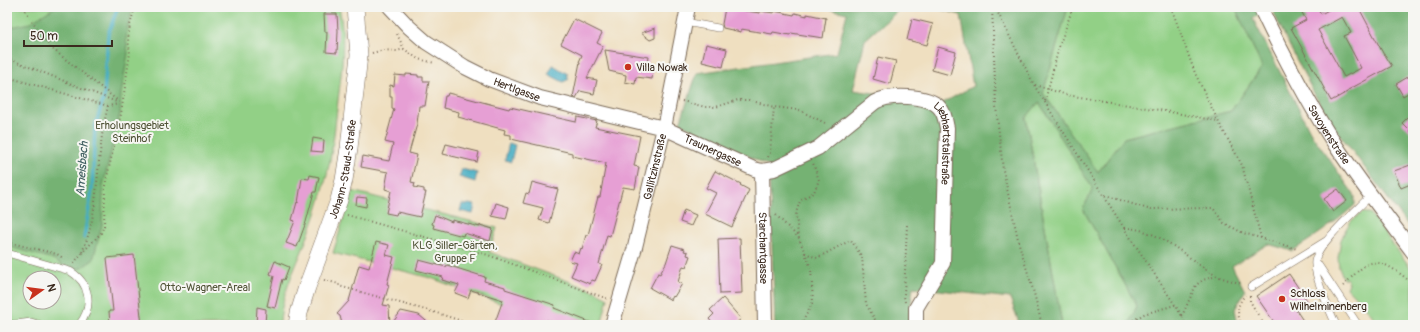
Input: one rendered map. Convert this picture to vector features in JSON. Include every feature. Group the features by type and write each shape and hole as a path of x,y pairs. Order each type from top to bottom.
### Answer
{"street":[{"name":"Johann-Staud-Straße","path":"297,325 307,287 339,200 345,173 356,92 359,55 355,7"},
{"name":"Hertlgasse","path":"390,7 426,42 465,67 489,79 540,98 664,128"},
{"name":"Gallitzinstraße","path":"612,325 635,247 664,128 688,7"},
{"name":"Savoyenstraße","path":"1260,7 1284,57 1336,146 1413,252"},
{"name":"Liebhartstalstraße","path":"762,171 774,169 818,148 875,102 885,98 926,99 939,107 945,116 947,128 943,263 916,308 916,325"},
{"name":"Traunergasse","path":"664,128 754,169 762,171"},
{"name":"Starchantgasse","path":"762,171 765,325"}],"lane":[{"path":"685,22 718,28"},
{"path":"1251,287 1326,241 1371,195"},
{"path":"1326,241 1315,261 1318,281 1336,325"},
{"path":"7,253 71,268 78,275 87,291 87,308 83,321 79,325"},
{"path":"1315,261 1358,325"},
{"path":"9,325 31,322 41,325"}],"path":[{"path":"23,7 50,47 122,104"},
{"path":"7,242 57,254 71,268 81,254 101,233 104,226 105,186 121,114 130,53 128,39 135,7"},
{"path":"993,7 996,8 1034,85 1124,228 1182,316 1186,325"},
{"path":"993,7 996,106 1003,170 1019,244 1042,325"},
{"path":"1045,102 1047,89 1059,47 1073,7"},
{"path":"1170,7 1195,73 1218,121 1242,165 1261,238"},
{"path":"367,54 383,50 397,51 404,49 418,60 433,63 441,62"},
{"path":"7,58 122,104"},
{"path":"7,77 108,106 122,104"},
{"path":"1034,85 1067,95 1218,121"},
{"path":"669,98 705,107 716,107 743,99 774,107 799,110 833,127 838,133"},
{"path":"81,254 88,238 108,106"},
{"path":"762,171 770,153 774,107"},
{"path":"801,325 813,302 811,268 798,236 796,214 800,201 814,192 819,180 810,152"},
{"path":"1104,195 1148,209 1213,208 1224,223 1243,233 1308,252"},
{"path":"763,204 798,236"},
{"path":"346,214 488,255 608,299"},
{"path":"905,304 904,296 907,225"},
{"path":"1124,228 1135,229 1153,235 1180,250 1216,276 1251,287"},
{"path":"805,253 817,258 852,240 862,257 866,304 878,325"},
{"path":"1336,292 1366,265 1370,264 1379,264 1395,269 1413,284"},
{"path":"1182,316 1196,285 1202,280 1216,276"},
{"path":"321,279 339,284 339,286 474,325"},
{"path":"1241,325 1237,312 1238,305 1251,287"},
{"path":"1251,287 1250,301 1264,325"},
{"path":"1123,325 1127,321 1132,321 1144,314 1175,305"}],"green space":[{"name":"Erholungsgebiet Steinhof","path":"7,7 339,7 343,54 331,155 316,214 283,301 280,325 7,325"},
{"path":"55,7 133,7 126,39 128,53 121,94 120,113 103,186 102,225 93,260 81,268 71,271 53,259 7,246 7,28 30,23"},
{"path":"820,7 902,7 865,40 853,90 943,103 973,86 961,15 931,7 1068,7 1043,93 1098,172 1124,138 1231,111 1262,67 1235,7 1267,7 1253,19 1312,135 1355,196 1355,205 1325,230 1292,251 1268,244 1232,266 1245,291 1235,309 1238,325 1128,325 1137,306 1083,209 1093,189 1039,102 1026,118 1062,325 1020,325 1010,298 913,287 908,325 775,325 769,166 680,123 697,73 837,53 847,13"},
{"path":"1068,7 1235,7 1262,67 1231,111 1124,138 1098,172 1043,93"},
{"path":"1271,7 1413,7 1413,232 1335,128 1316,97"},
{"path":"1039,102 1093,189 1083,209 1137,306 1128,325 1062,325 1026,117"},
{"name":"KLG Siller-Gärten, Gruppe F","path":"352,191 497,228 489,252 595,291 608,298 601,325 560,325 431,278 333,253"},
{"path":"1363,212 1370,213 1413,271 1413,325 1379,325 1369,311 1347,288 1349,283 1346,278 1344,280 1339,268 1338,258 1341,240 1351,221"}],"water":[{"path":"553,65 568,74 569,79 563,82 548,74"},
{"path":"509,143 515,145 511,162 505,160"},
{"path":"462,169 477,173 475,182 459,177"},
{"path":"462,204 475,205 473,214 460,211"}],"building":[{"path":"1299,7 1317,7 1321,14 1334,7 1360,7 1359,8 1384,55 1392,66 1331,101 1291,28 1306,20","holes":["1342,17 1351,33 1344,36 1361,68 1344,77 1318,30"]},
{"path":"725,8 760,13 760,11 774,13 774,11 794,15 795,13 807,16 807,14 826,18 823,38 791,33 790,35 773,32 772,34 741,29 741,32 723,28 722,24"},
{"path":"324,14 337,14 337,53 326,52 327,32 325,32"},
{"path":"574,19 602,33 597,43 603,46 587,78 597,80 594,94 580,91 576,98 573,97 579,62 582,55 561,44"},
{"path":"912,19 933,24 927,45 907,40"},
{"path":"655,28 655,38 650,40 641,33"},
{"path":"706,44 727,49 723,67 702,62"},
{"path":"938,47 956,52 950,75 932,70"},
{"name":"Villa Nowak","path":"605,50 649,57 647,69 653,70 652,79 636,77 635,84 625,82 626,75 609,71"},
{"path":"878,57 896,61 890,84 873,79"},
{"path":"406,74 418,75 418,77 423,77 423,81 429,81 425,106 419,106 417,124 409,153 417,155 411,182 415,183 414,187 424,189 424,192 426,192 420,217 397,212 396,215 386,213 391,191 385,189 388,172 361,167 363,156 389,161 393,144 385,142 394,109 392,108 392,97 390,97 390,85 394,86 395,75 406,76"},
{"path":"1413,74 1413,90 1403,96 1396,84"},
{"path":"448,93 509,109 510,107 576,122 577,117 597,121 595,127 640,136 634,166 639,167 635,189 623,187 610,236 607,235 599,264 602,265 595,281 592,280 590,284 571,276 577,263 570,261 574,252 579,254 586,235 588,235 598,197 600,197 606,163 572,156 572,153 511,139 511,135 504,134 505,130 458,117 459,112 443,108 445,96 447,96"},
{"path":"1413,112 1413,134 1402,123"},
{"path":"313,138 324,140 323,152 311,151"},
{"path":"446,144 479,152 477,162 443,154"},
{"path":"1413,164 1413,183 1401,188 1394,171"},
{"path":"715,171 741,184 740,185 749,190 732,227 705,214 716,193 706,188"},
{"path":"310,175 319,177 316,192 314,192 306,222 297,247 286,243 295,221 292,220 297,202 298,203 302,178 309,179"},
{"path":"532,182 558,189 549,223 539,220 543,208 523,203 526,193 529,194"},
{"path":"1338,189 1347,201 1333,212 1324,199"},
{"path":"357,197 367,198 366,207 356,205"},
{"path":"496,203 509,207 506,219 492,216"},
{"path":"684,210 696,215 691,226 680,222"},
{"path":"435,215 452,222 452,220 493,229 490,241 464,233 463,236 433,228 434,225 432,224"},
{"path":"740,238 742,293 720,294 718,239"},
{"path":"376,242 389,245 386,255 394,257 387,284 389,285 383,305 389,306 390,325 355,325 354,323 342,324 340,316 337,314 349,301 359,265 369,268"},
{"path":"672,245 685,249 684,251 688,252 687,255 690,256 686,267 683,266 678,282 682,284 671,300 650,288 658,273 660,274 666,263"},
{"path":"134,255 142,325 110,325 109,311 113,311 107,258"},
{"path":"419,260 446,267 447,265 485,277 484,281 555,305 554,308 597,325 560,325 547,320 546,325 533,325 522,321 520,325 503,325 495,322 503,300 471,290 468,298 455,293 459,285 442,280 443,277 416,270"},
{"path":"275,261 289,267 284,280 282,279 275,308 267,306 274,276 270,274"},
{"name":"Schloss Wilhelminenberg","path":"1289,274 1308,302 1296,310 1306,325 1276,325 1256,296"},
{"path":"723,298 741,319 734,325 714,325 709,319 714,314 710,310"},
{"path":"257,307 266,309 265,325 256,325"},
{"path":"401,311 419,315 431,325 391,325"}],"waterway":[{"name":"Ameisbach","path":"84,238 92,189 95,127 104,97 108,34 118,7"}],"place":[{"name":"Villa Nowak","path":"628,67"},
{"name":"Schloss Wilhelminenberg","path":"1282,299"}],"park label":[{"name":"Otto-Wagner-Areal","path":"205,287"}]}
